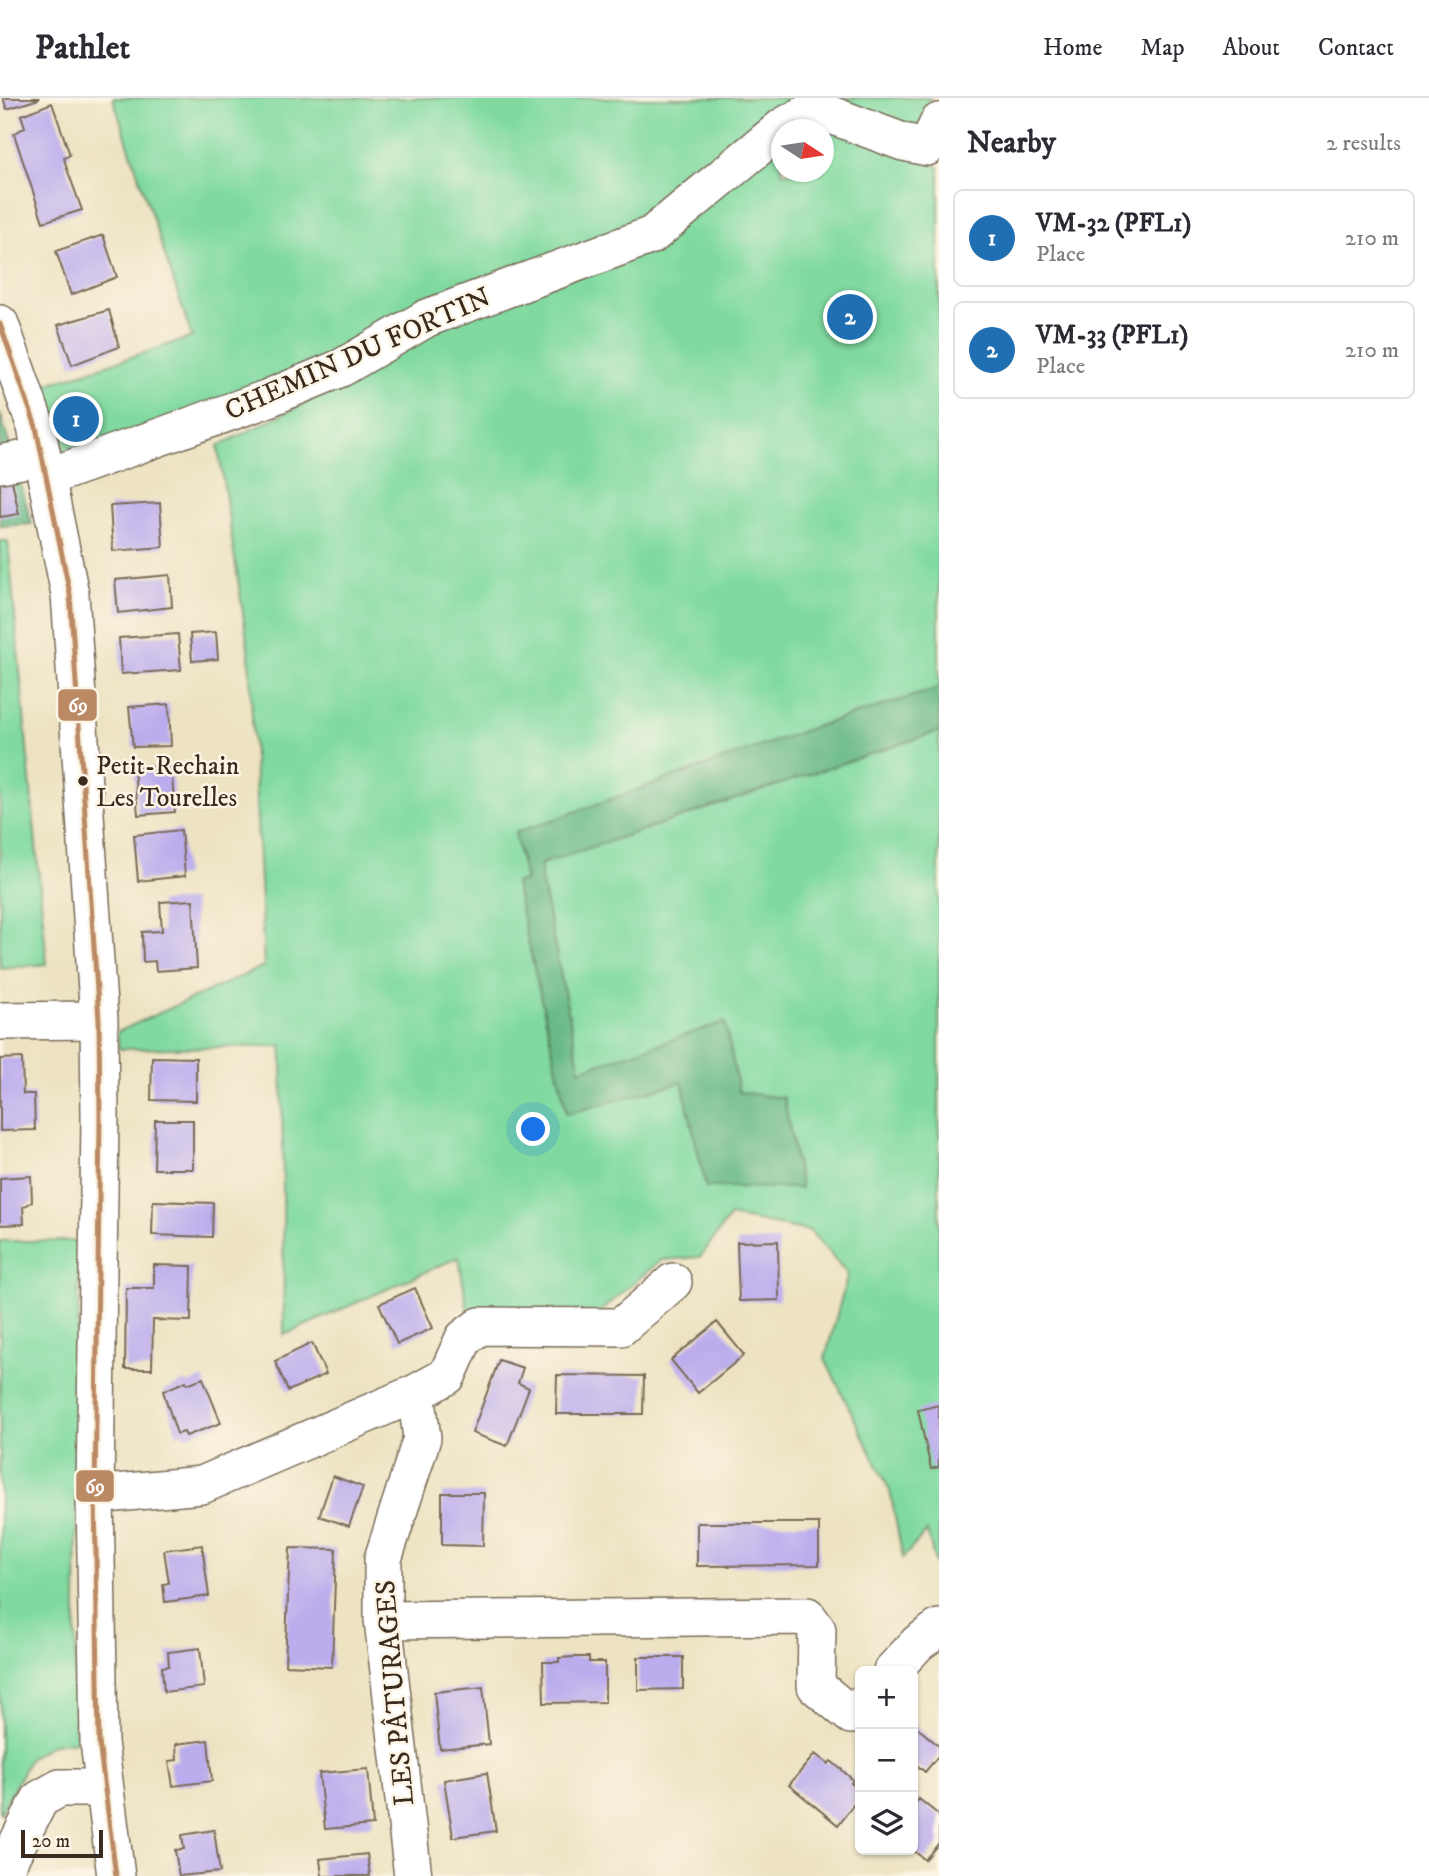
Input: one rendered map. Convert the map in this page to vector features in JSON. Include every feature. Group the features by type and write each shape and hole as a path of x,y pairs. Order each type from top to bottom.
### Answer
{"street":[{"name":"CHEMIN DU FORTIN","path":"45,467 266,399 341,368 427,318 652,235 785,126 815,109 903,142 926,147 939,122"},
{"path":"0,324 36,427 70,594 99,1020 95,1495 99,1742 116,1876"},
{"path":"0,464 45,467"},
{"path":"0,1021 99,1020"},
{"path":"95,1495 201,1485 416,1394 447,1376 464,1338 480,1326 621,1327 673,1282"},
{"name":"LES PÂTURAGES","path":"413,1876 383,1620 383,1559 422,1438 416,1394"},
{"path":"383,1620 807,1616 817,1630 816,1686 851,1715 855,1711"},
{"path":"897,1666 929,1636"},
{"path":"1,1876 40,1799 60,1788 104,1788"}],"green space":[{"path":"113,98 805,98 779,119 771,119 771,126 659,218 251,401 67,459 36,388 192,337"},
{"path":"820,98 930,98 924,134"},
{"path":"834,128 841,128 939,167 939,688 812,728 518,851 526,881 515,883 567,1113 683,1081 706,1187 739,1092 725,1023 580,1071 541,879 541,864 939,731 939,1576 927,1531 903,1558 890,1491 825,1359 848,1274 810,1231 730,1216 700,1257 661,1260 596,1315 468,1314 459,1257 284,1335 282,1046 119,1049 117,1032 264,966 249,653 218,446 362,375 448,323 771,150 771,182 834,182"},
{"path":"0,412 32,524 0,526"},
{"path":"0,541 8,541 47,964 0,968"},
{"path":"939,688 939,731 541,864 541,879 580,1070 725,1022 739,1092 784,1098 801,1188 706,1187 682,1082 567,1114 515,883 526,881 515,833 812,728"},
{"path":"0,1241 79,1241 77,1741 52,1744 30,1758 0,1814"}],"building":[{"path":"3,98 39,98 39,99 7,109"},
{"path":"52,103 70,155 64,158 66,166 82,210 43,222 14,134 25,127 21,115"},
{"path":"103,235 117,277 71,295 56,251"},
{"path":"854,302 865,310 849,333 835,324"},
{"path":"109,310 119,347 72,365 58,325"},
{"path":"74,403 84,410 89,429 73,436 70,434 63,408"},
{"path":"11,476 19,514 0,517 0,478"},
{"path":"160,503 163,547 113,551 110,506"},
{"path":"170,575 172,607 118,613 115,580"},
{"path":"216,632 218,659 192,661 190,634"},
{"path":"178,634 181,670 121,674 119,638"},
{"path":"169,704 171,746 133,747 129,707"},
{"path":"171,766 175,812 138,815 134,769"},
{"path":"181,830 185,876 138,881 134,835"},
{"path":"193,900 197,968 156,971 155,961 143,962 142,932 162,931 160,902"},
{"path":"152,1057 196,1058 196,1101 151,1100"},
{"path":"22,1058 23,1094 34,1094 35,1130 0,1131 0,1059"},
{"path":"155,1120 193,1120 193,1169 154,1169"},
{"path":"31,1176 32,1202 23,1207 24,1224 0,1225 0,1178"},
{"path":"153,1201 213,1203 212,1237 152,1235"},
{"path":"778,1241 779,1300 739,1301 737,1242"},
{"path":"154,1265 192,1266 191,1321 153,1320 152,1369 125,1369 126,1288 154,1288"},
{"path":"415,1288 433,1328 397,1344 379,1304"},
{"path":"717,1322 744,1355 698,1393 671,1360"},
{"path":"312,1343 326,1374 288,1391 275,1361"},
{"path":"499,1360 523,1368 518,1383 529,1388 507,1446 472,1433"},
{"path":"557,1375 644,1376 643,1414 556,1414"},
{"path":"203,1378 221,1423 186,1436 184,1432 177,1434 163,1391 186,1381 187,1384"},
{"path":"939,1405 939,1467 931,1469 918,1410"},
{"path":"333,1476 363,1487 349,1526 319,1516"},
{"path":"442,1493 484,1493 483,1546 442,1545"},
{"path":"697,1523 819,1523 819,1565 697,1566"},
{"path":"202,1545 209,1596 165,1602 163,1584 169,1583 164,1550"},
{"path":"290,1548 336,1549 332,1667 285,1665"},
{"path":"200,1648 204,1687 164,1692 162,1667 169,1666 168,1652"},
{"path":"589,1657 589,1662 605,1662 605,1702 544,1703 543,1662 559,1662 559,1658"},
{"path":"638,1657 683,1657 683,1689 638,1690"},
{"path":"483,1687 489,1744 440,1749 434,1692"},
{"path":"918,1728 939,1746 939,1755 925,1772 918,1766"},
{"path":"208,1740 212,1781 173,1786 169,1761 177,1760 176,1744"},
{"path":"815,1754 828,1764 831,1761 853,1780 851,1783 855,1786 855,1803 838,1825 789,1785"},
{"path":"368,1769 373,1825 325,1829 319,1773"},
{"path":"487,1773 496,1831 453,1837 444,1780"},
{"path":"918,1800 939,1815 939,1843 925,1860 918,1854"},
{"path":"214,1830 220,1872 179,1876 175,1850 184,1849 182,1835"},
{"path":"367,1854 370,1876 322,1876 320,1859"}],"transit line":[{"name":"69","path":"0,324 36,427 70,594 99,1020 95,1495 99,1742 116,1876"}],"place":[{"name":"VM-33 (PFL1)","path":"850,317"},
{"name":"VM-32 (PFL1)","path":"76,419"},
{"name":"Petit-Rechain Les Tourelles","path":"83,781"}]}
